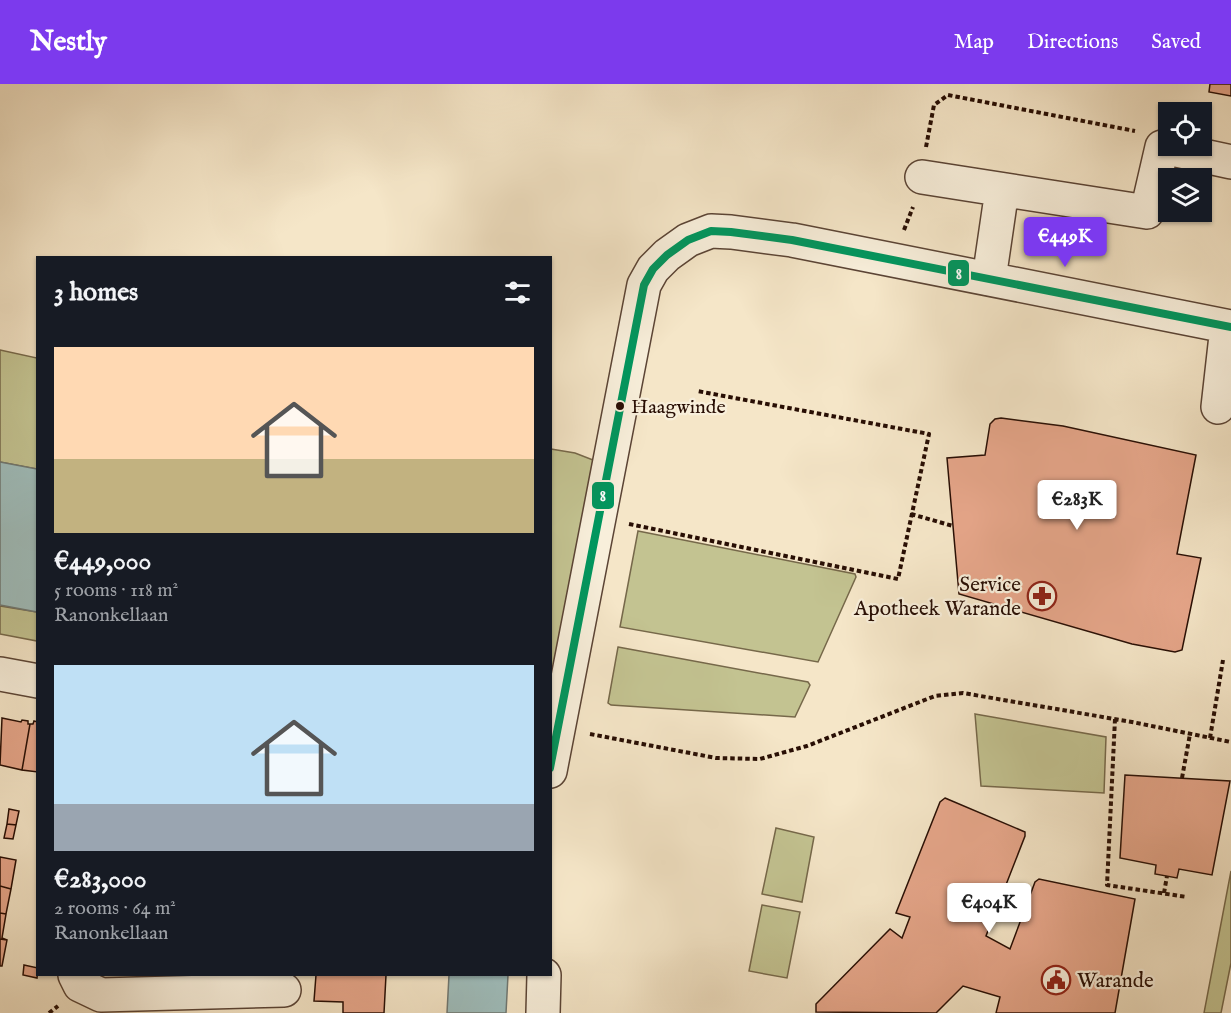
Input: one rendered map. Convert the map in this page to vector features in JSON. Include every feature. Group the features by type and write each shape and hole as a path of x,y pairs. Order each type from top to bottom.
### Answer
{"street":[{"path":"922,177 1147,212 1152,140 1231,162"},
{"path":"989,279 1002,190"},
{"path":"552,760 644,285 653,269 667,255 688,240 711,231 792,240 1229,327 1218,407"},
{"path":"0,674 36,681"},
{"path":"76,976 80,985 101,995 284,993"},
{"path":"543,1013 544,976"}],"path":[{"path":"889,260 910,216 922,177 934,105 948,95 1152,140"},
{"path":"599,519 898,579 929,434 697,391"},
{"path":"911,514 953,526"},
{"path":"1209,738 1223,660"},
{"path":"558,729 716,758 760,759 807,747 869,720 935,696 963,693 1231,742"},
{"path":"1115,719 1107,885 1187,897"},
{"path":"1182,778 1190,734"},
{"path":"1164,893 1167,876"}],"green space":[{"path":"0,350 36,358 36,469 0,462"},
{"path":"552,449 575,453 593,460 552,687"},
{"path":"638,531 855,574 856,577 818,662 620,627"},
{"path":"0,606 36,612 36,641 0,634"},
{"path":"618,647 808,682 810,685 795,717 611,705 608,703"},
{"path":"975,714 1106,737 1104,793 981,786"},
{"path":"776,828 814,837 802,902 762,894"},
{"path":"1231,871 1231,963 1221,1013 1204,1013"},
{"path":"762,905 800,912 787,978 749,971"}],"water":[{"path":"0,462 36,469 36,612 0,605"},
{"path":"449,976 508,976 506,1013 447,1013"}],"building":[{"path":"1210,84 1231,84 1231,96 1209,92"},
{"path":"995,419 1063,426 1196,455 1177,554 1201,558 1182,650 1175,652 1132,644 959,594 947,458 985,455 990,424"},
{"path":"2,718 28,721 30,724 22,770 0,765"},
{"path":"36,722 36,772 22,770 30,724"},
{"path":"1125,775 1230,781 1212,875 1179,869 1177,878 1155,874 1156,865 1120,858"},
{"path":"945,798 1025,832 986,936 1010,949 1035,882 1039,879 1135,899 1115,1013 996,1013 1000,997 963,986 936,1013 816,1012 816,1004 890,929 902,938 910,917 896,913 940,802"},
{"path":"9,809 19,811 16,825 7,824"},
{"path":"7,824 16,825 13,839 4,838"},
{"path":"0,857 16,860 11,889 0,886"},
{"path":"0,886 11,889 6,914 0,913"},
{"path":"0,913 6,914 2,938 7,940 0,939"},
{"path":"0,939 7,940 2,966 0,966"},
{"path":"24,965 36,968 37,978 23,975"},
{"path":"316,976 386,976 384,1013 343,1013 343,1002 314,1001"}],"transit line":[{"name":"8","path":"552,758 644,285 653,269 667,255 688,240 711,231 792,240 1231,327"}],"place":[{"name":"Haagwinde","path":"620,406"},
{"name":"Service Apotheek Warande","path":"1042,596"},
{"name":"Warande","path":"1056,980"}]}
